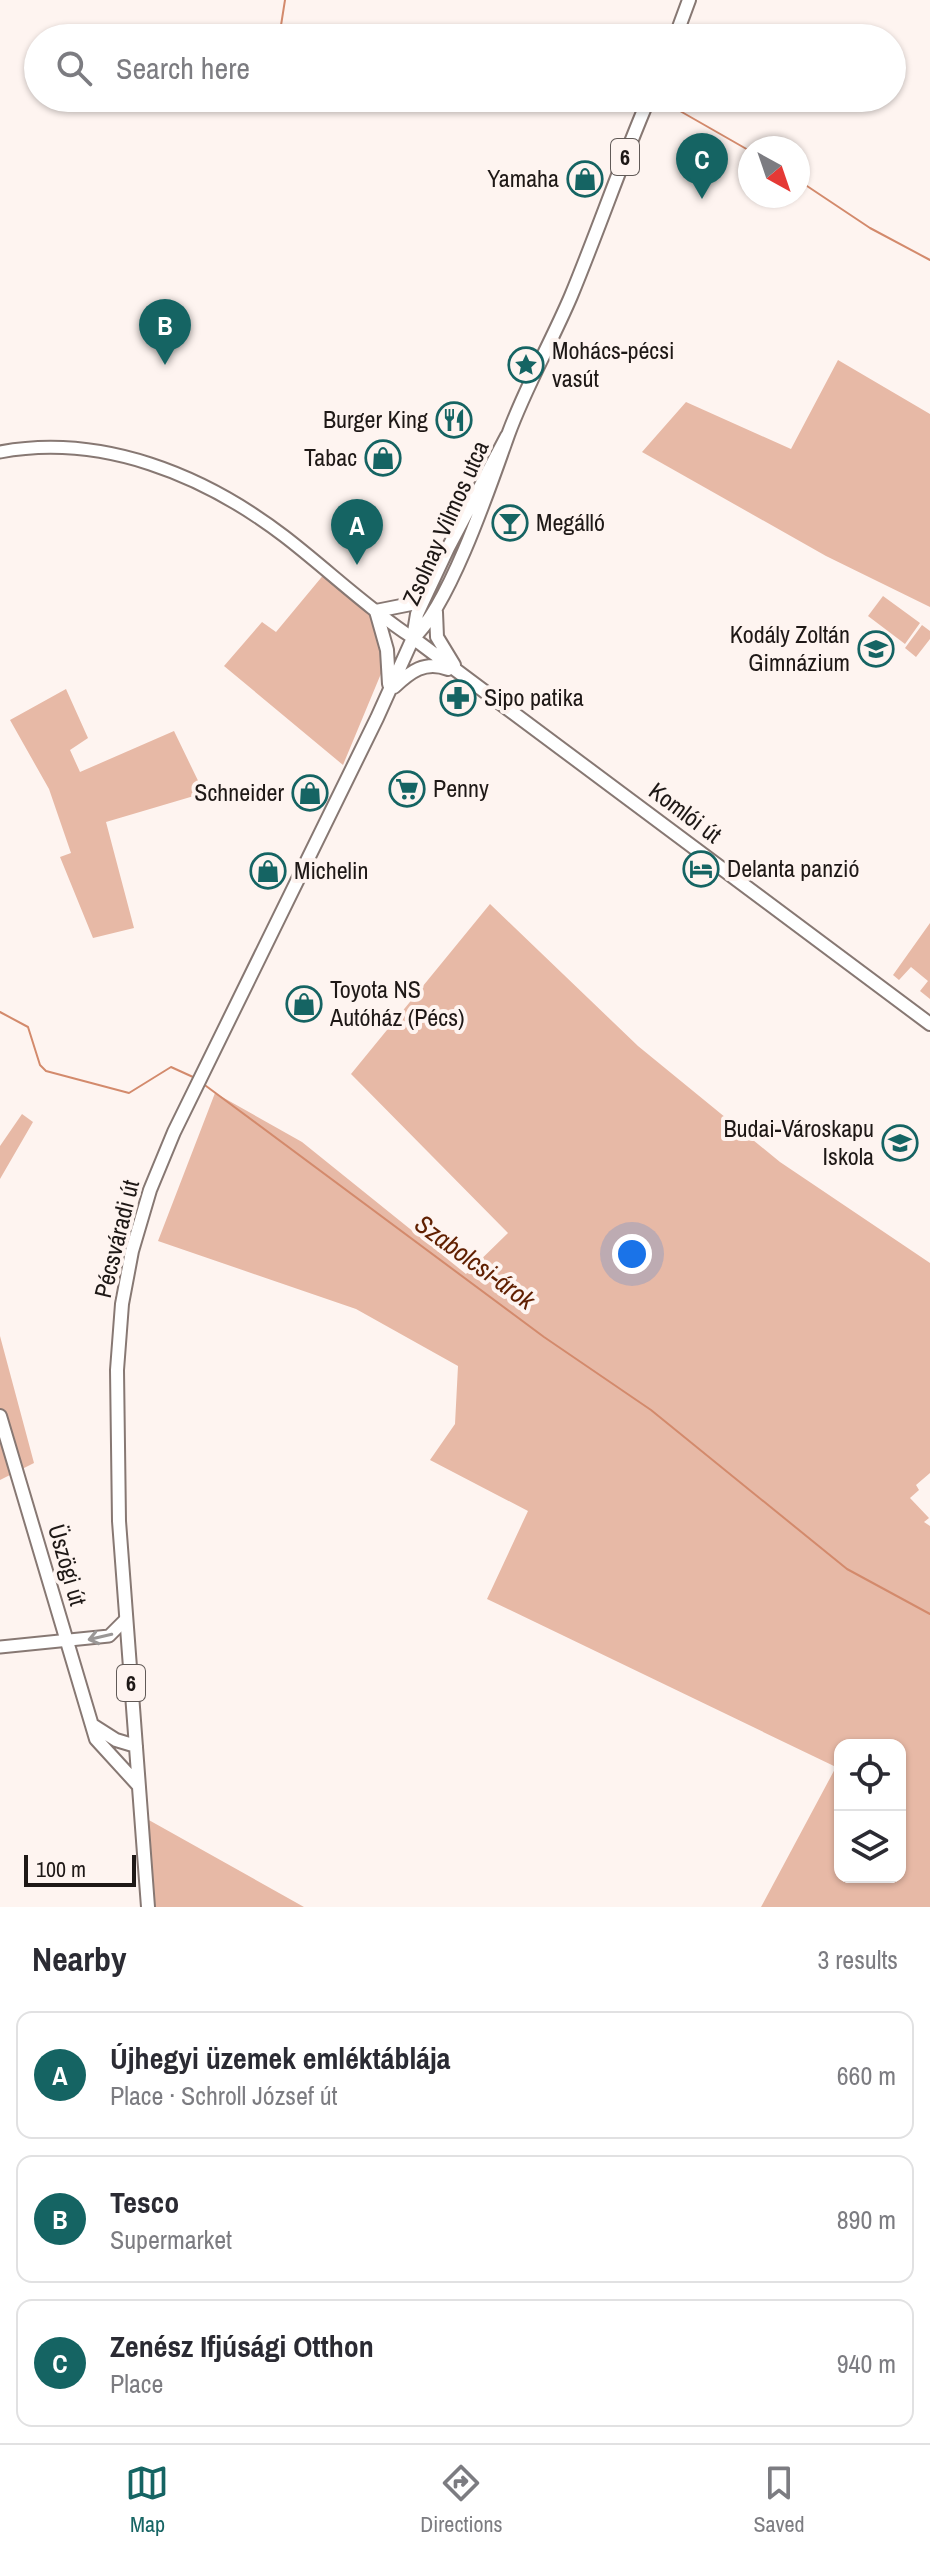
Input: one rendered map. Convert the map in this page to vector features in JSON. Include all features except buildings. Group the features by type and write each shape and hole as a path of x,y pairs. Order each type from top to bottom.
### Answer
{"main road":[{"path":"680,24 689,0"},
{"name":"Zsolnay Vilmos utca","path":"413,638 414,623 429,589 507,436 570,297 643,112"},
{"name":"Zsolnay Vilmos utca","path":"413,638 422,630 440,598 494,482 507,436"},
{"path":"0,452 50,448 92,451 133,459 212,488 262,520 413,638"},
{"path":"376,611 411,604 429,589"},
{"path":"440,598 435,621 437,637 460,674"},
{"path":"376,611 387,650 388,692"},
{"name":"Komlói út","path":"413,638 930,1024"},
{"name":"Pécsváradi út","path":"148,1907 115,1453 122,1304 132,1251 150,1190 199,1081 413,638"},
{"path":"388,692 409,673 428,665 460,674"},
{"name":"Üszögi út","path":"0,1416 96,1739 138,1785"},
{"path":"0,1647 109,1636 126,1619"},
{"path":"94,1726 116,1740 136,1746"},
{"path":"105,1749 136,1746"}],"shaded area":[{"path":"838,360 930,414 930,607 826,556 642,452 686,402 791,449"},
{"path":"330,567 378,607 372,621 385,664 343,765 224,666 262,622 276,632"},
{"path":"883,596 920,623 905,644 868,616"},
{"path":"922,625 930,631 930,639 916,657 905,648"},
{"path":"66,689 88,738 70,750 80,772 174,731 204,793 106,822 134,928 93,938 60,857 71,853 49,789 10,720"},
{"path":"490,904 638,1046 780,1162 930,1263 930,1473 916,1485 919,1490 910,1498 929,1518 924,1522 930,1526 930,1907 761,1907 834,1771 834,1883 906,1883 906,1739 834,1739 834,1766 487,1599 528,1511 430,1460 455,1424 458,1366 356,1309 158,1241 215,1093 302,1142 466,1274 508,1233 351,1074"},
{"path":"930,923 930,999 920,991 928,981 911,967 899,980 893,975"},
{"path":"22,1114 33,1122 0,1179 0,1146"},
{"path":"0,1336 34,1463 0,1480"},
{"path":"147,1819 304,1907 143,1907"}],"waterway":[{"path":"281,24 285,0"},
{"path":"682,112 738,144"},
{"path":"810,188 870,228 930,260"},
{"name":"Szabolcsi-árok","path":"0,1012 28,1027 40,1065 46,1071 129,1093 171,1067 193,1077"},
{"name":"Szabolcsi-árok","path":"202,1083 544,1337 651,1410 847,1569 930,1614"}],"place":[{"name":"Yamaha","path":"585,179"},
{"name":"Zenész Ifjúsági Otthon","path":"702,199"},
{"name":"Tesco","path":"165,365"},
{"name":"Mohács-pécsi vasút","path":"526,365"},
{"name":"Burger King","path":"454,420"},
{"name":"Tabac","path":"383,458"},
{"name":"Megálló","path":"510,523"},
{"name":"Újhegyi üzemek emléktáblája","path":"357,565"},
{"name":"Kodály Zoltán Gimnázium","path":"876,649"},
{"name":"Sipo patika","path":"458,698"},
{"name":"Penny","path":"407,789"},
{"name":"Schneider","path":"310,793"},
{"name":"Delanta panzió","path":"701,869"},
{"name":"Michelin","path":"268,871"},
{"name":"Toyota NS Autóház (Pécs)","path":"304,1004"},
{"name":"Budai-Városkapu Iskola","path":"900,1143"}]}
